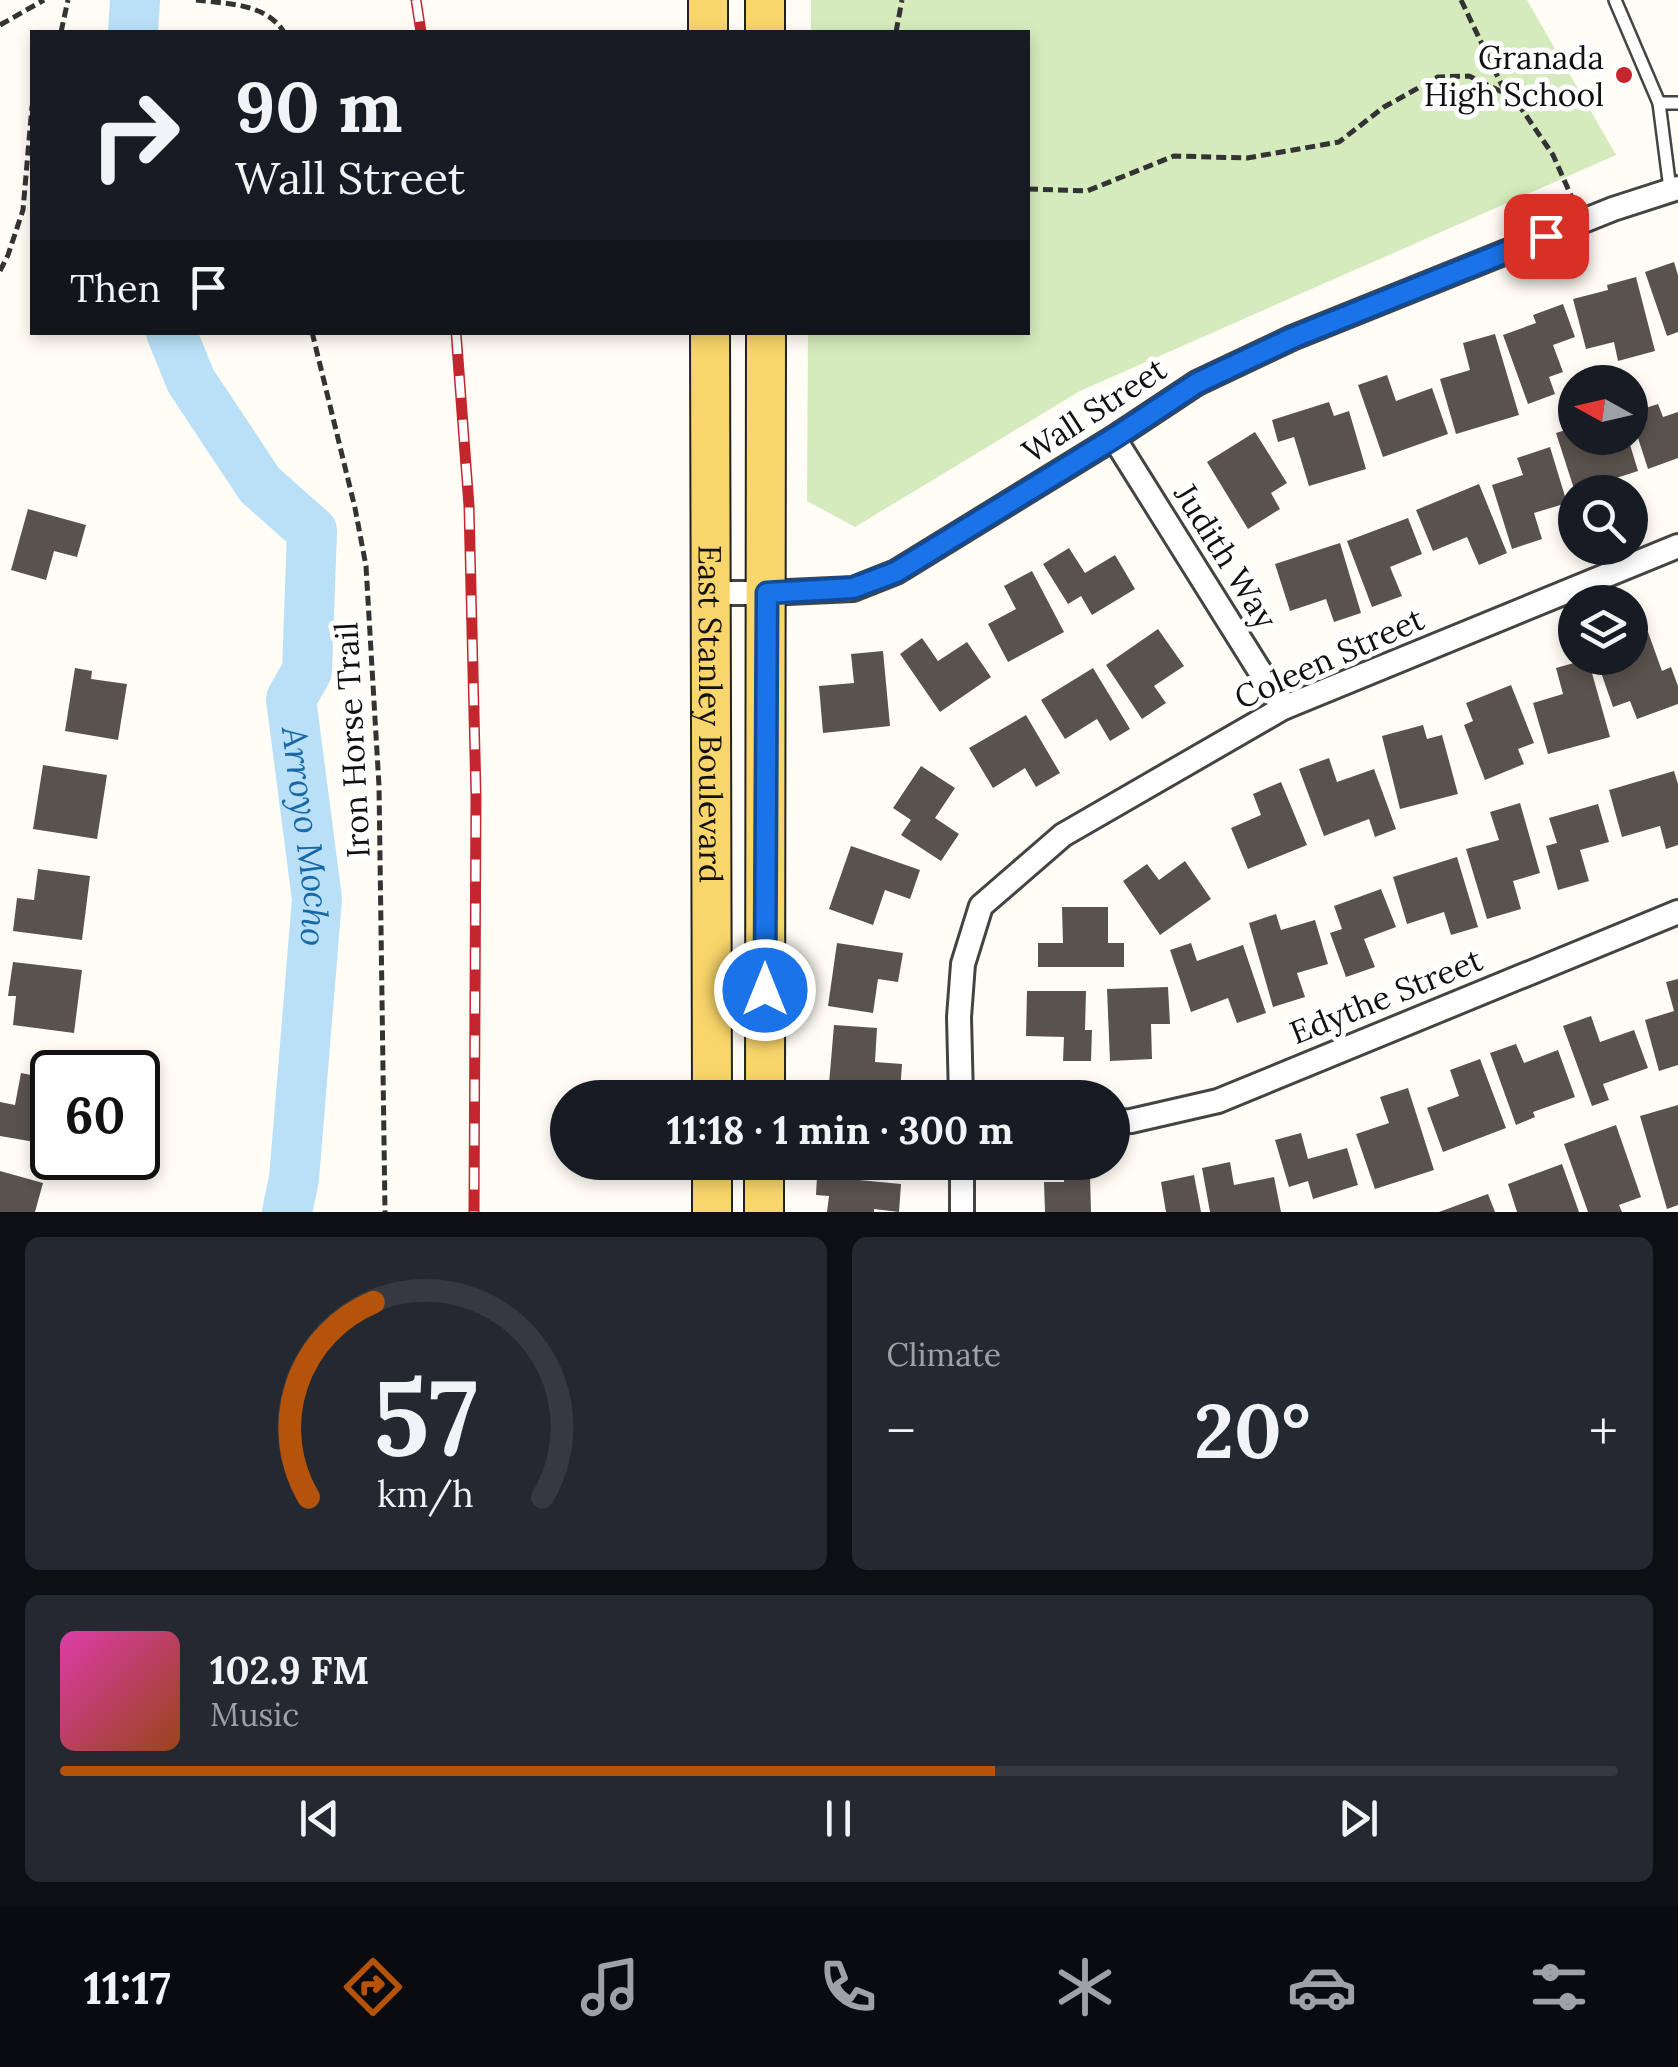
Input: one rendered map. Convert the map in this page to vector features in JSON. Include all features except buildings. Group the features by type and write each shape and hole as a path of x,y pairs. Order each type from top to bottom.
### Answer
{"main road":[{"path":"708,0 708,30"},
{"path":"765,0 766,30"},
{"name":"East Stanley Boulevard","path":"710,335 712,1080"},
{"name":"East Stanley Boulevard","path":"765,1080 766,335"},
{"path":"712,1180 712,1212"},
{"path":"764,1180 764,1212"}],"street":[{"name":"Wall Street","path":"712,593 853,588 896,572 1197,383 1292,338 1674,188"},
{"name":"Judith Way","path":"1114,438 1283,708"},
{"name":"Coleen Street","path":"961,1080 962,964 981,906 1063,836 1283,708 1678,546"},
{"name":"Edythe Street","path":"1130,1120 1218,1101 1678,912"},
{"path":"962,1180 962,1212"}],"lane":[{"path":"1615,0 1659,103 1674,188"},
{"path":"1659,103 1678,102"}],"path":[{"path":"0,25 44,0"},
{"path":"61,30 68,0"},
{"path":"196,0 258,10 277,21 283,30"},
{"path":"896,30 902,0"},
{"path":"1461,0 1506,94"},
{"path":"1030,189 1087,190 1174,156 1247,158 1338,142 1384,107 1438,76 1468,76 1506,94 1522,108 1553,155 1582,221"},
{"path":"0,269 23,210 30,129"},
{"name":"Iron Horse Trail","path":"313,335 366,566 379,786 385,1212"}],"green space":[{"path":"811,0 1527,0 1616,155 1080,391 855,527 807,501 808,335 1030,335 1030,30 811,30"}],"waterway":[{"name":"Arroyo Mocho","path":"133,30 135,0"},
{"name":"Arroyo Mocho","path":"172,335 191,381 260,485 312,531 307,671 291,699 317,899 294,1179 287,1212"}],"railway":[{"path":"416,0 421,30"},
{"path":"456,335 469,506 476,796 474,1212"}],"place":[{"name":"Granada High School","path":"1624,75"}],"route":[{"path":"765,990 767,593 853,588 896,572 1197,383 1292,338 1546,236"}]}
